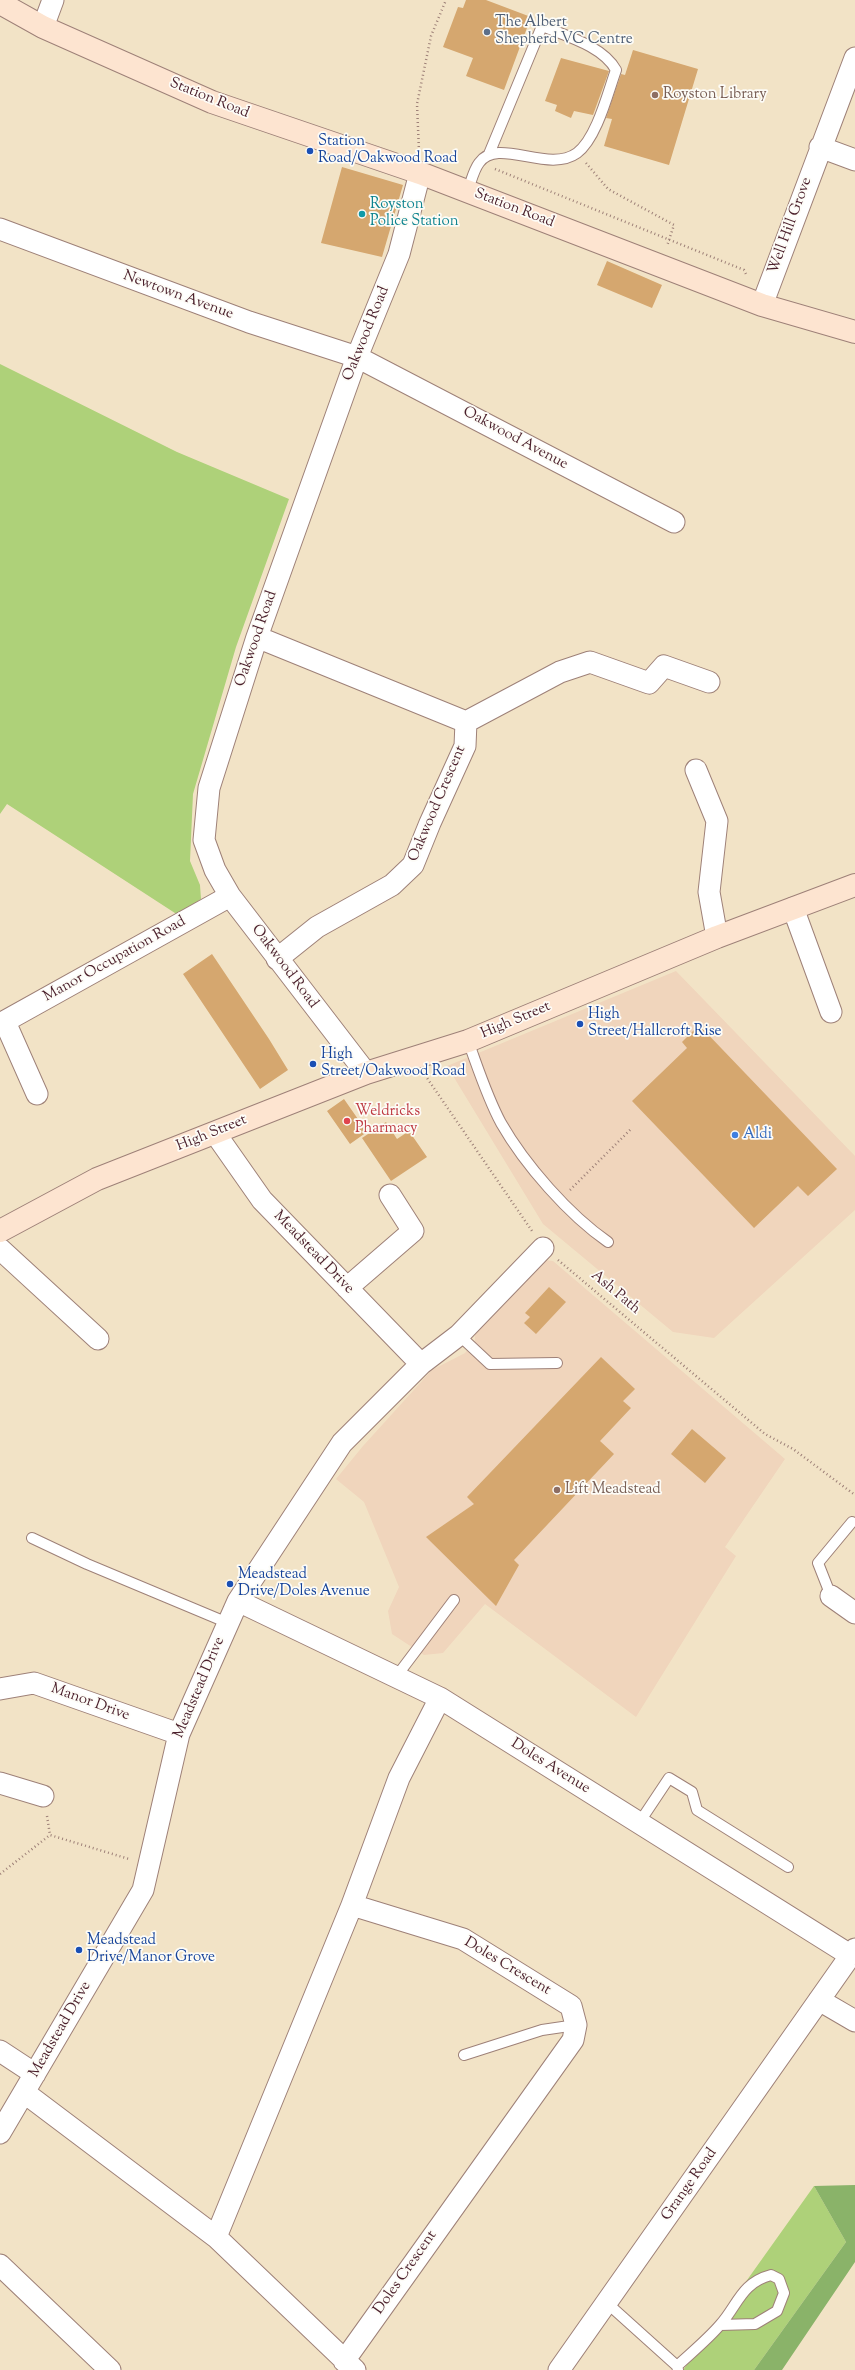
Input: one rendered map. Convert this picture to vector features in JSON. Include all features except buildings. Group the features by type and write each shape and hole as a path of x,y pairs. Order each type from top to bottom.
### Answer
{"main road":[{"name":"Station Road","path":"0,2 43,27 212,102 420,173 762,305 855,332"},
{"name":"High Street","path":"0,1231 97,1180 366,1073 468,1041 717,937 855,885"}],"street":[{"path":"43,27 54,0"},
{"name":"Well Hill Grove","path":"762,305 820,147 855,58"},
{"path":"820,147 855,160"},
{"name":"Oakwood Road","path":"366,1073 230,896 215,870 204,840 209,788 257,637 357,357 399,254 420,173"},
{"name":"Newtown Avenue","path":"0,229 249,322 357,357"},
{"name":"Oakwood Avenue","path":"357,357 674,522"},
{"path":"257,637 466,722 560,672 590,662 649,683 664,666 709,682"},
{"name":"Oakwood Crescent","path":"277,959 317,927 392,885 413,865 430,823 466,746 466,722"},
{"path":"696,770 717,821 709,892 717,937"},
{"name":"Manor Occupation Road","path":"3,1023 230,896"},
{"path":"794,908 831,1012"},
{"path":"3,1023 37,1094"},
{"name":"Meadstead Drive","path":"215,1133 262,1200 421,1364"},
{"path":"346,1288 413,1231 390,1195"},
{"name":"Meadstead Drive","path":"0,2132 25,2093 143,1890 179,1734 238,1600 342,1443 421,1364 459,1335 543,1248"},
{"path":"0,1249 98,1339"},
{"path":"831,1596 855,1613"},
{"name":"Doles Avenue","path":"238,1600 440,1698 639,1823 853,1952"},
{"name":"Manor Drive","path":"0,1689 34,1683 179,1734"},
{"path":"216,2237 352,1905 399,1778 440,1698"},
{"path":"0,1783 43,1796"},
{"name":"Doles Crescent","path":"350,2365 572,2040 576,2025 571,2006 463,1939 352,1905"},
{"name":"Grange Road","path":"559,2370 853,1952"},
{"path":"819,2000 855,2021"},
{"path":"0,2051 35,2074"},
{"path":"25,2093 216,2237 350,2365"},
{"path":"3,2272 110,2370"}],"lane":[{"path":"467,192 479,163 489,154 542,26 580,42 610,59 616,70 596,129 577,152 559,159 543,160 514,153 489,154"},
{"path":"468,1041 501,1122 530,1165 587,1228 608,1242"},
{"path":"459,1335 490,1364 557,1362"},
{"path":"831,1596 818,1563 852,1522"},
{"path":"32,1538 87,1564 228,1623"},
{"path":"396,1677 454,1600"},
{"path":"639,1823 669,1778 692,1792 698,1810 788,1867"},
{"path":"464,2055 542,2030 576,2025"},
{"path":"607,2303 678,2368 720,2325 748,2285 761,2278 771,2275 779,2279 784,2293 777,2311 755,2324 720,2325"}],"path":[{"path":"420,173 417,104 431,36 446,0"},
{"path":"577,152 608,189 674,225 670,240"},
{"path":"479,163 744,270 748,277"},
{"name":"Ash Path","path":"413,1058 543,1248 766,1434 794,1449 854,1495"},
{"path":"565,1184 570,1190 632,1128"},
{"path":"0,1874 50,1835 148,1865"}],"shaded area":[{"path":"676,971 855,1156 855,1210 714,1338 673,1332 543,1224 447,1066"},
{"name":"Lift Meadstead","path":"545,1260 553,1261 785,1459 725,1547 736,1556 636,1717 485,1604 443,1653 424,1655 392,1634 388,1611 399,1587 364,1502 336,1479 363,1446 432,1370 465,1353 475,1341 475,1329"}],"green space":[{"path":"0,364 177,452 289,499 236,647 193,794 190,861 200,885 201,899 178,915 7,804 0,814"},
{"path":"855,2185 855,2262 782,2370 754,2370 846,2242 814,2186"},
{"path":"814,2186 846,2242 754,2370 683,2370"}],"place":[{"name":"The Albert Shepherd VC Centre","path":"487,32"},
{"name":"Royston Library","path":"655,95"},
{"name":"Station Road/Oakwood Road","path":"310,151"},
{"name":"Royston Police Station","path":"362,214"},
{"name":"High Street/Hallcroft Rise","path":"580,1024"},
{"name":"High Street/Oakwood Road","path":"313,1064"},
{"name":"Weldricks Pharmacy","path":"347,1121"},
{"name":"Aldi","path":"735,1135"},
{"name":"Lift Meadstead","path":"557,1490"},
{"name":"Meadstead Drive/Doles Avenue","path":"230,1584"},
{"name":"Meadstead Drive/Manor Grove","path":"79,1950"}]}
